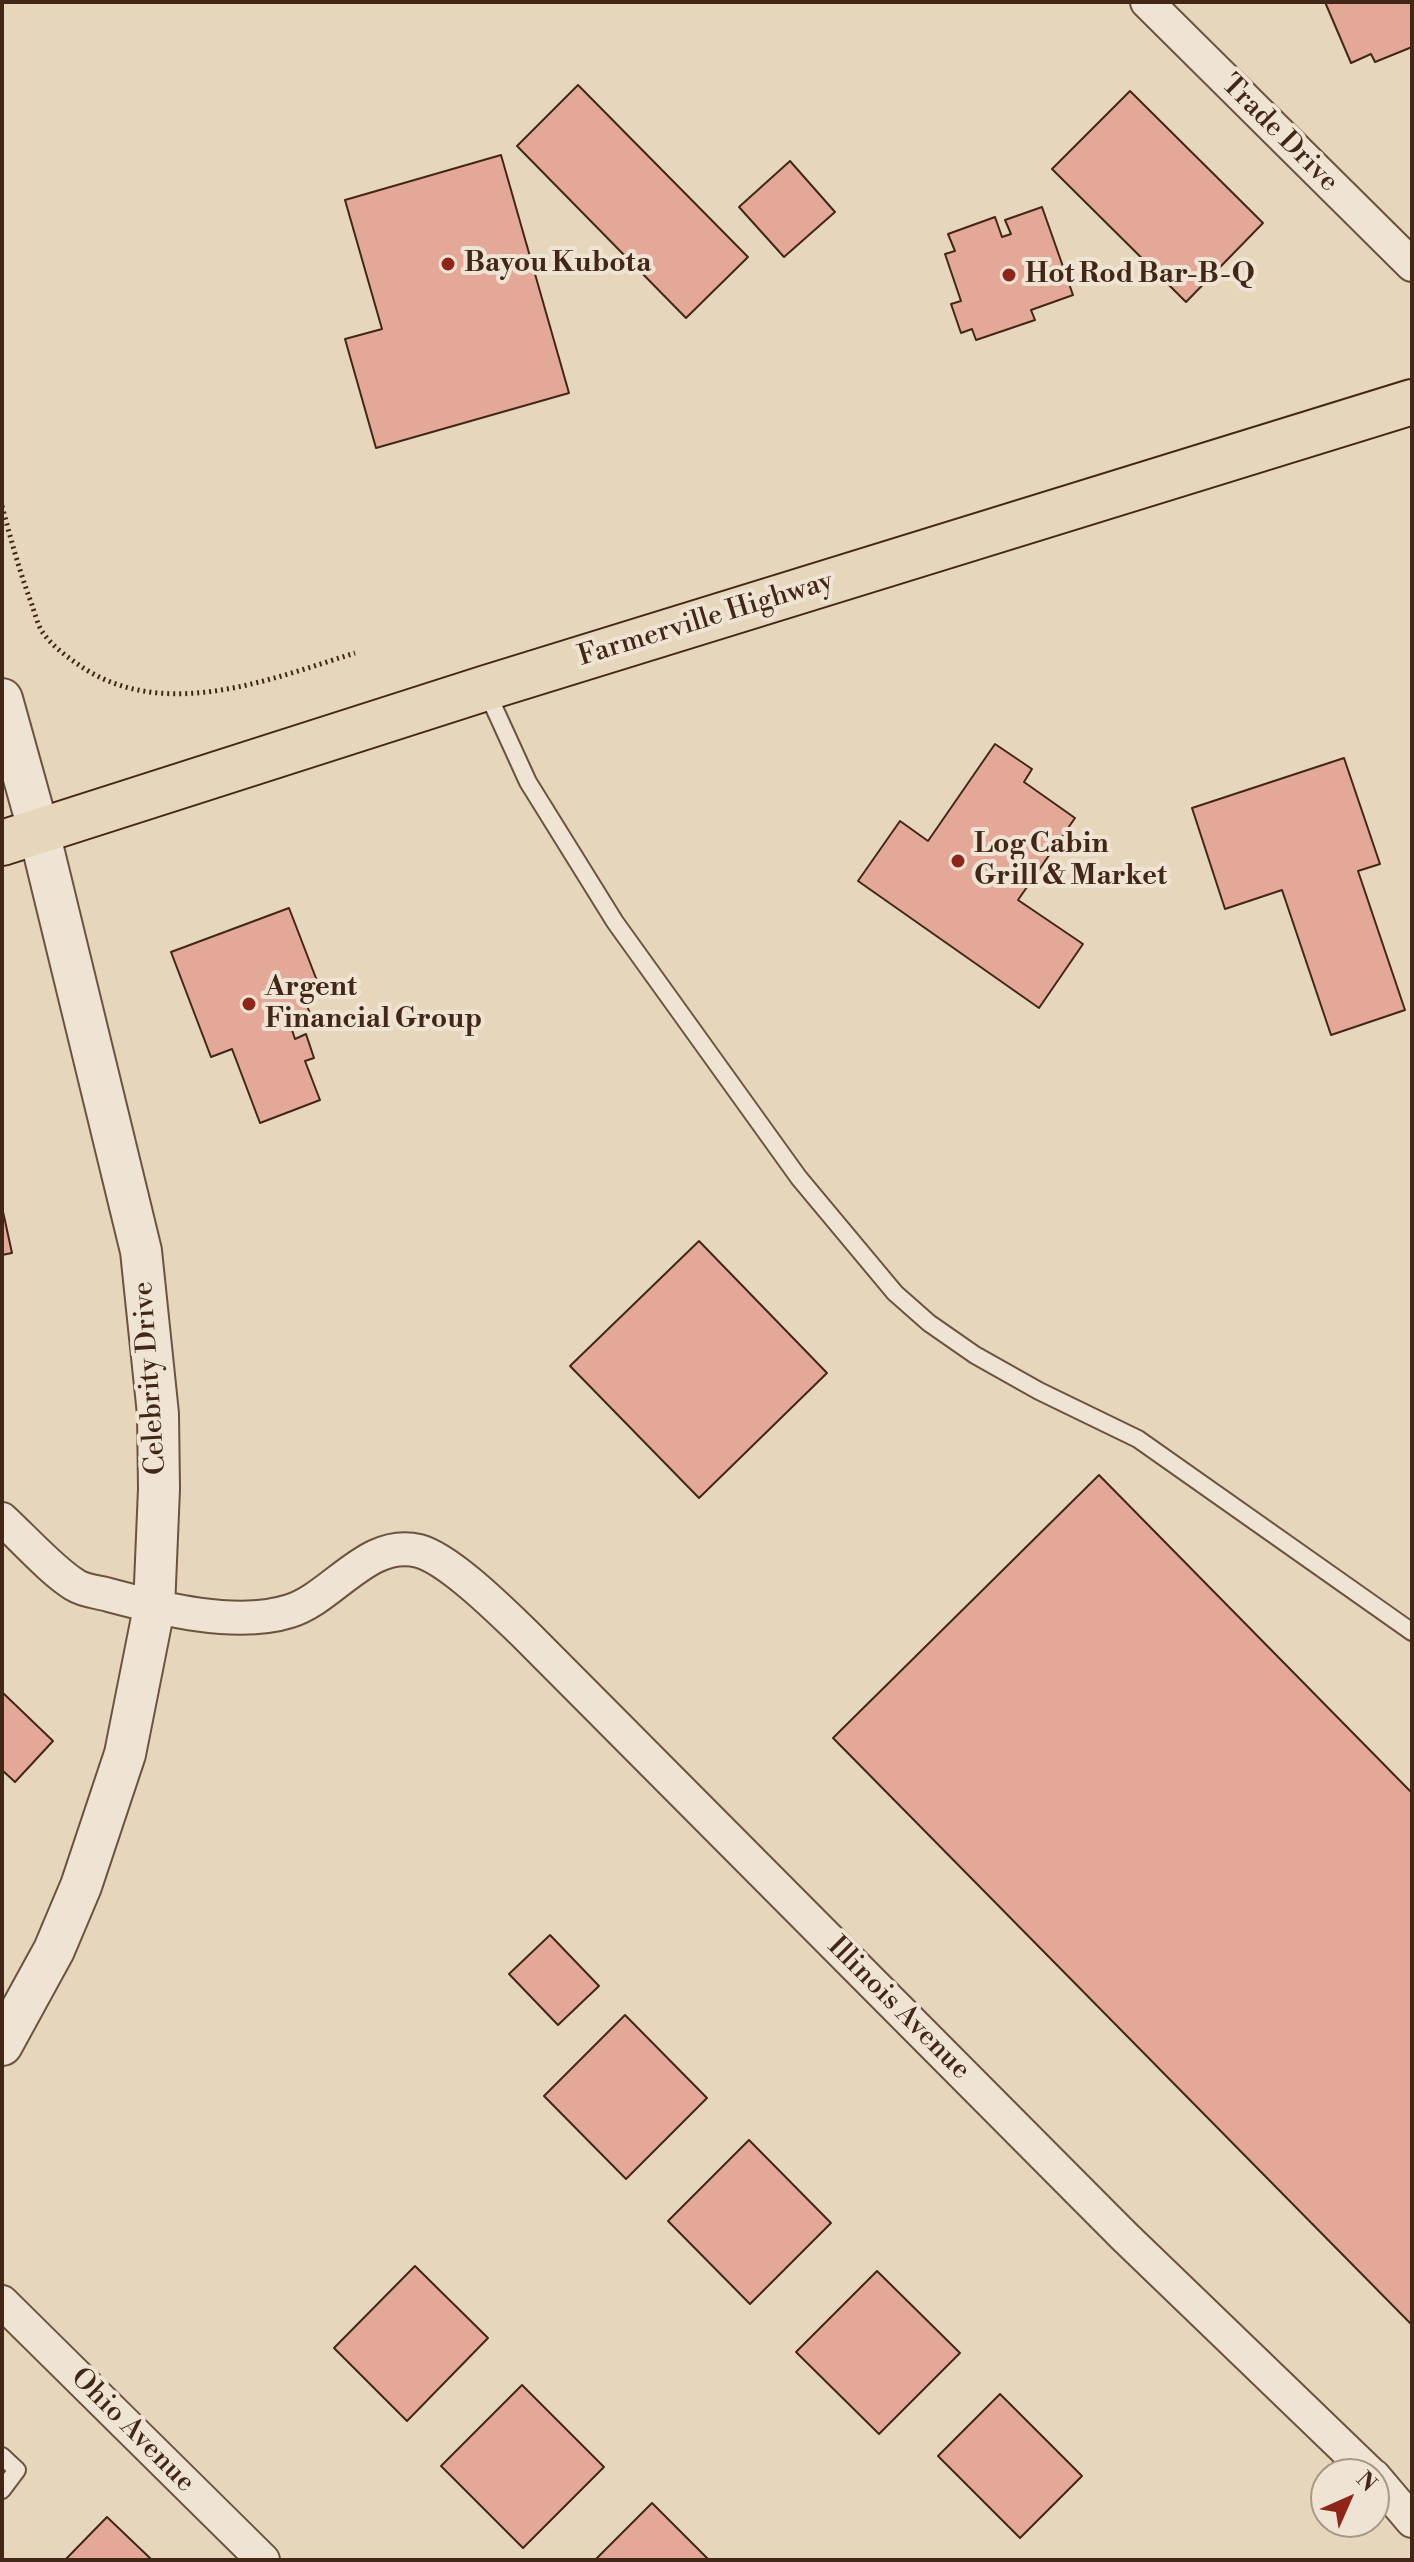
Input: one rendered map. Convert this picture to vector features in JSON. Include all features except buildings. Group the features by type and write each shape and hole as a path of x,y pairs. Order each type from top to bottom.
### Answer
{"main road":[{"name":"Farmerville Highway","path":"20,838 486,688 1412,402"}],"street":[{"name":"Trade Drive","path":"1147,2 1412,265"},
{"name":"Celebrity Drive","path":"2,699 20,838 141,1251 158,1414 158,1533 154,1608 125,1754 81,1886 54,1950 2,2045"},
{"path":"2,1519 76,1586 154,1608"},
{"name":"Illinois Avenue","path":"154,1608 204,1616 252,1617 290,1611 384,1552 420,1551 474,1586 1124,2236 1355,2458"},
{"name":"Ohio Avenue","path":"2,2302 263,2560"},
{"name":"Illinois Avenue","path":"1390,2495 1412,2521"}],"lane":[{"path":"486,688 528,782 615,922 799,1178 895,1293 929,1323 975,1355 1039,1391 1138,1439 1169,1459 1412,1632"},
{"path":"2,2456 17,2470 2,2490"}],"path":[{"path":"2,506 18,568 42,632 68,658 99,678 138,690 188,694 250,685 355,653"}],"place":[{"name":"Bayou Kubota","path":"448,264"},
{"name":"Hot Rod Bar-B-Q","path":"1009,275"},
{"name":"Log Cabin Grill & Market","path":"958,861"},
{"name":"Argent Financial Group","path":"249,1004"}]}
